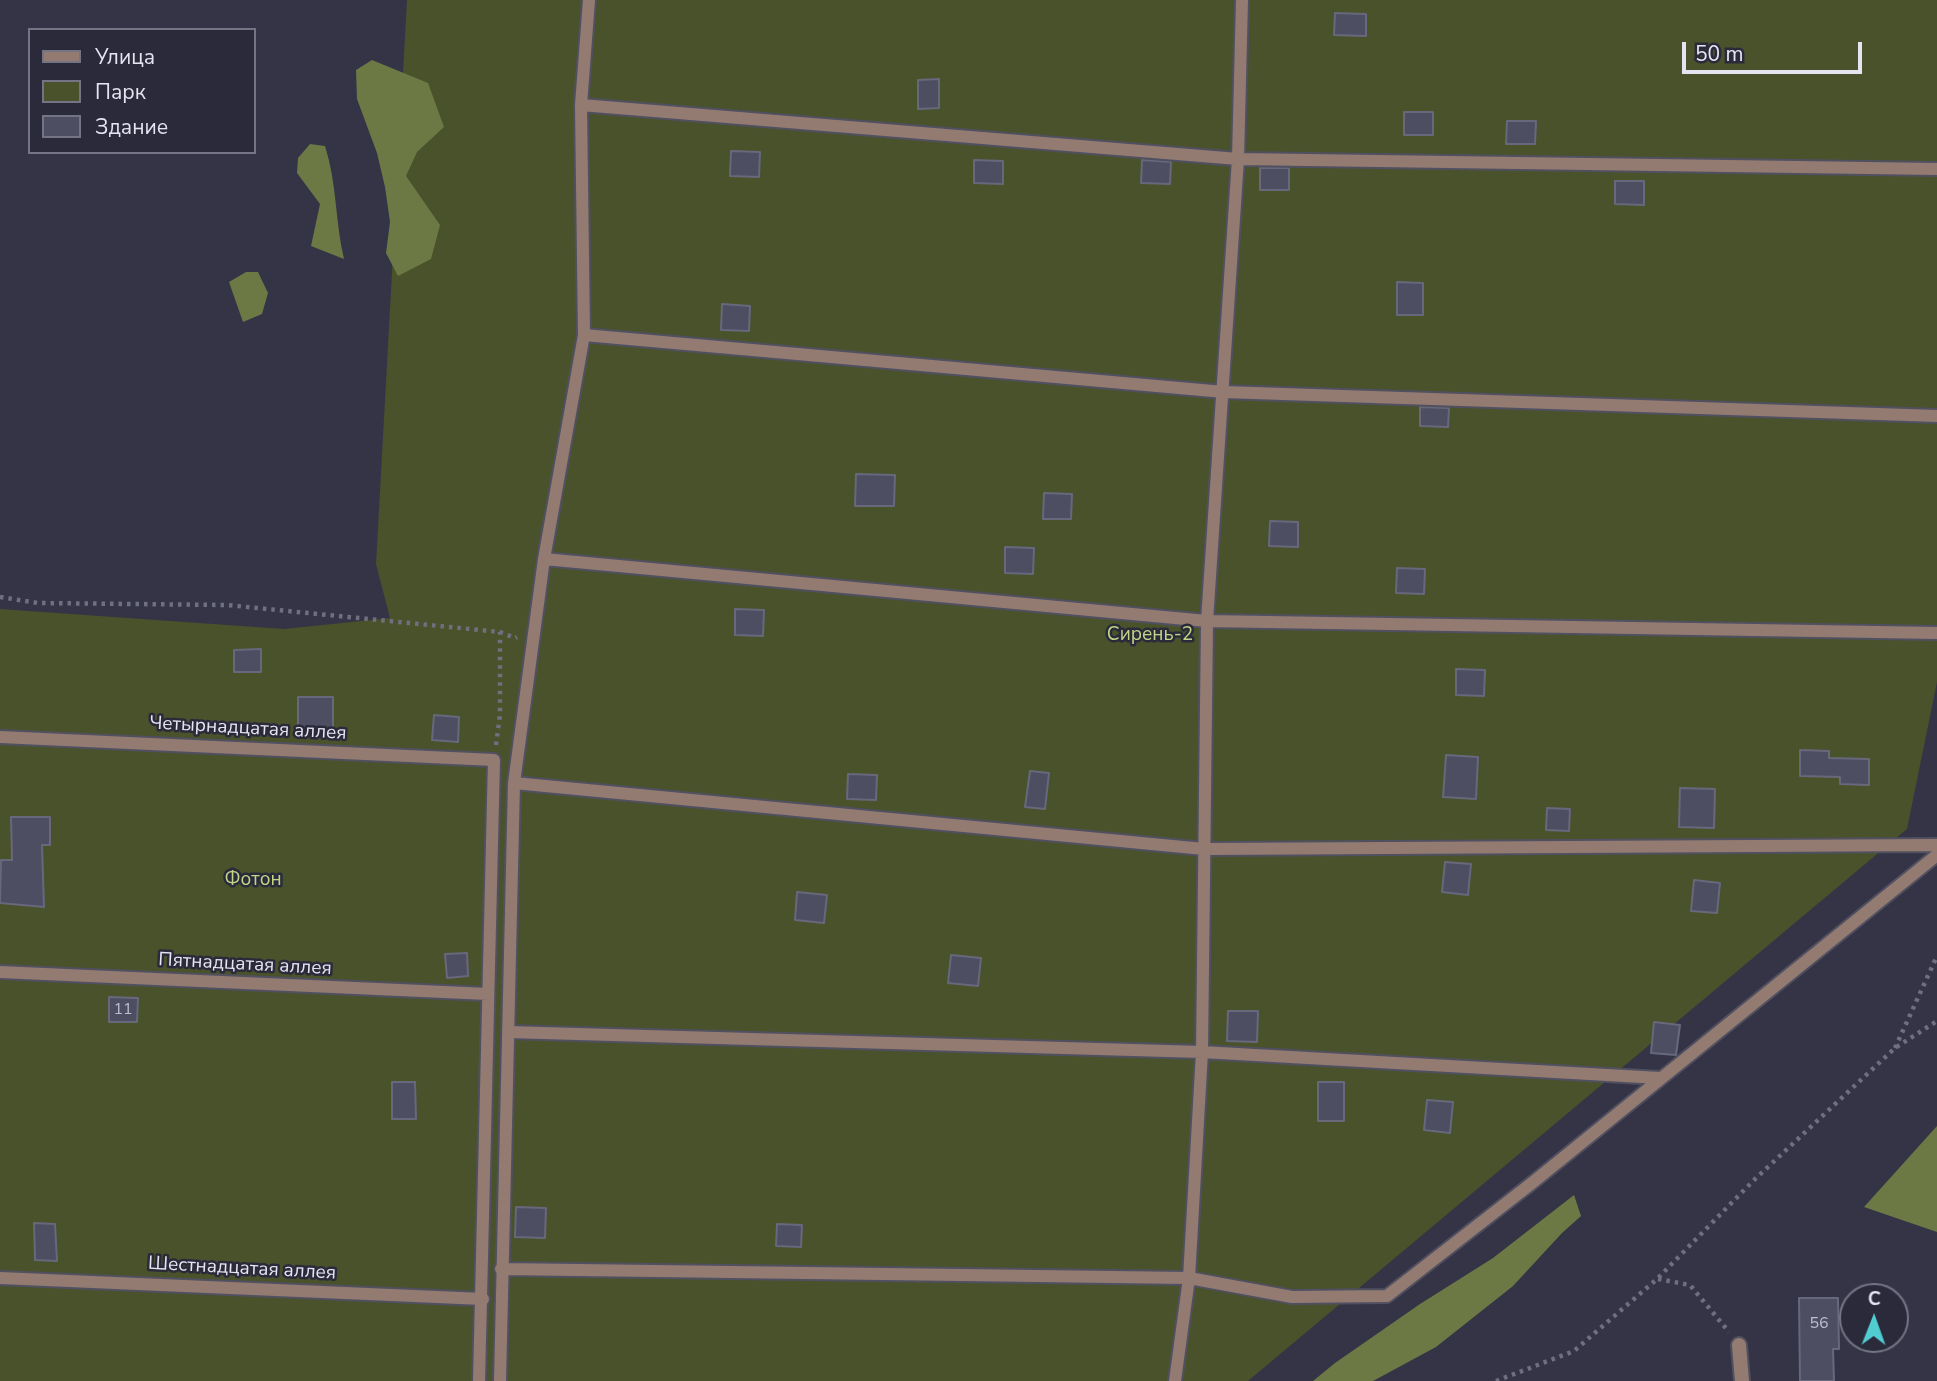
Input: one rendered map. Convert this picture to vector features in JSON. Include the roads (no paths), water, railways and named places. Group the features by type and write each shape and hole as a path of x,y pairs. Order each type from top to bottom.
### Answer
{"street":[{"path":"1740,1345 1742,1381"}],"lane":[{"path":"500,1381 514,783 544,559 584,335 581,105 589,0"},
{"path":"1175,1381 1189,1278 1202,1052 1207,621 1238,159 1242,0"},
{"path":"581,105 1238,159 1937,169"},
{"path":"584,335 1224,392 1937,416"},
{"path":"544,559 1207,621 1937,633"},
{"name":"Четырнадцатая аллея","path":"0,737 494,760 488,994"},
{"path":"514,783 1204,849 1937,845"},
{"path":"502,1269 1189,1278 1292,1297 1387,1296 1532,1183 1937,855"},
{"name":"Пятнадцатая аллея","path":"0,972 488,994"},
{"path":"479,1381 488,994"},
{"path":"508,1031 1202,1052 1660,1078"},
{"name":"Шестнадцатая аллея","path":"0,1278 482,1299"}],"park label":[{"name":"Сирень-2","path":"1150,635"},
{"name":"Фотон","path":"253,880"}]}
